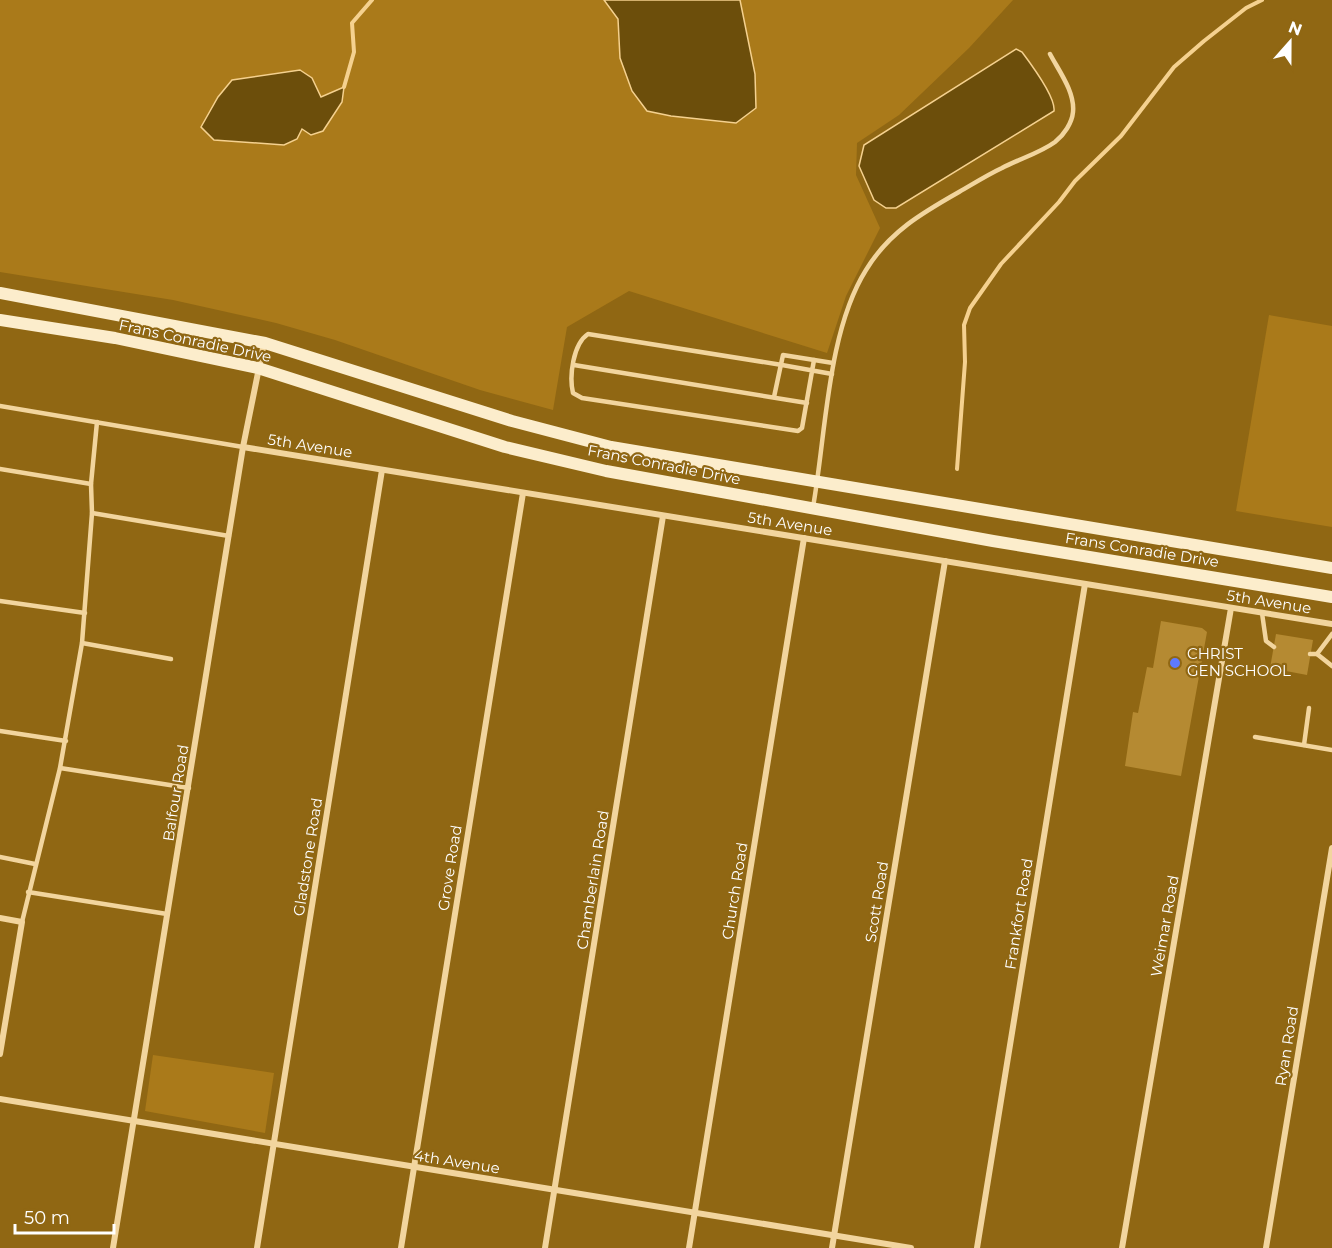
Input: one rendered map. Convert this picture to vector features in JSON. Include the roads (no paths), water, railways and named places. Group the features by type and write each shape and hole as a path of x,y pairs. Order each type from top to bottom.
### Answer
{"main road":[{"name":"Frans Conradie Drive","path":"0,293 265,343 512,421 611,447 1332,568"},
{"name":"Frans Conradie Drive","path":"0,320 115,338 258,368 505,447 606,471 993,541 1332,597"}],"street":[{"name":"Balfour Road","path":"113,1248 243,447 265,343"},
{"name":"5th Avenue","path":"243,447 1332,624"},
{"name":"Gladstone Road","path":"257,1248 382,470"},
{"name":"Grove Road","path":"401,1248 523,493"},
{"name":"Chamberlain Road","path":"545,1248 663,516"},
{"name":"Church Road","path":"689,1248 804,538"},
{"name":"Scott Road","path":"832,1248 945,561"},
{"name":"Frankfort Road","path":"977,1248 1085,584"},
{"name":"Weimar Road","path":"1122,1248 1232,608"},
{"name":"Ryan Road","path":"1266,1248 1332,848"},
{"path":"0,918 22,922 0,1054"},
{"name":"4th Avenue","path":"0,1099 911,1248"}],"lane":[{"path":"812,508 833,363 851,299 865,270 883,245 915,217 998,170 1056,142 1068,128 1073,113 1073,101 1050,54"},
{"path":"814,360 813,371 802,428 798,431 578,396 573,393 572,386 574,365 581,339 588,334 782,365 813,371 832,374"},
{"path":"774,397 783,355 833,363"},
{"path":"574,365 807,403"},
{"path":"0,406 243,447"},
{"path":"22,922 66,741 82,643 97,422"},
{"path":"0,469 91,484"},
{"path":"92,513 229,536"},
{"path":"0,601 85,613"},
{"path":"1262,613 1266,640 1274,647"},
{"path":"1317,654 1332,634"},
{"path":"82,643 171,659"},
{"path":"1310,654 1317,654 1332,666"},
{"path":"1304,746 1309,708"},
{"path":"0,731 66,741"},
{"path":"1255,737 1332,750"},
{"path":"60,768 189,788"},
{"path":"0,857 35,864"},
{"path":"28,892 167,914"}],"waterway":[{"path":"344,87 354,52 352,23 372,0"},
{"path":"957,469 965,362 964,325 970,308 1001,264 1059,202 1075,181 1121,136 1174,67 1246,8 1262,0"}],"place":[{"name":"CHRIST GEN SCHOOL","path":"1175,663"}]}
